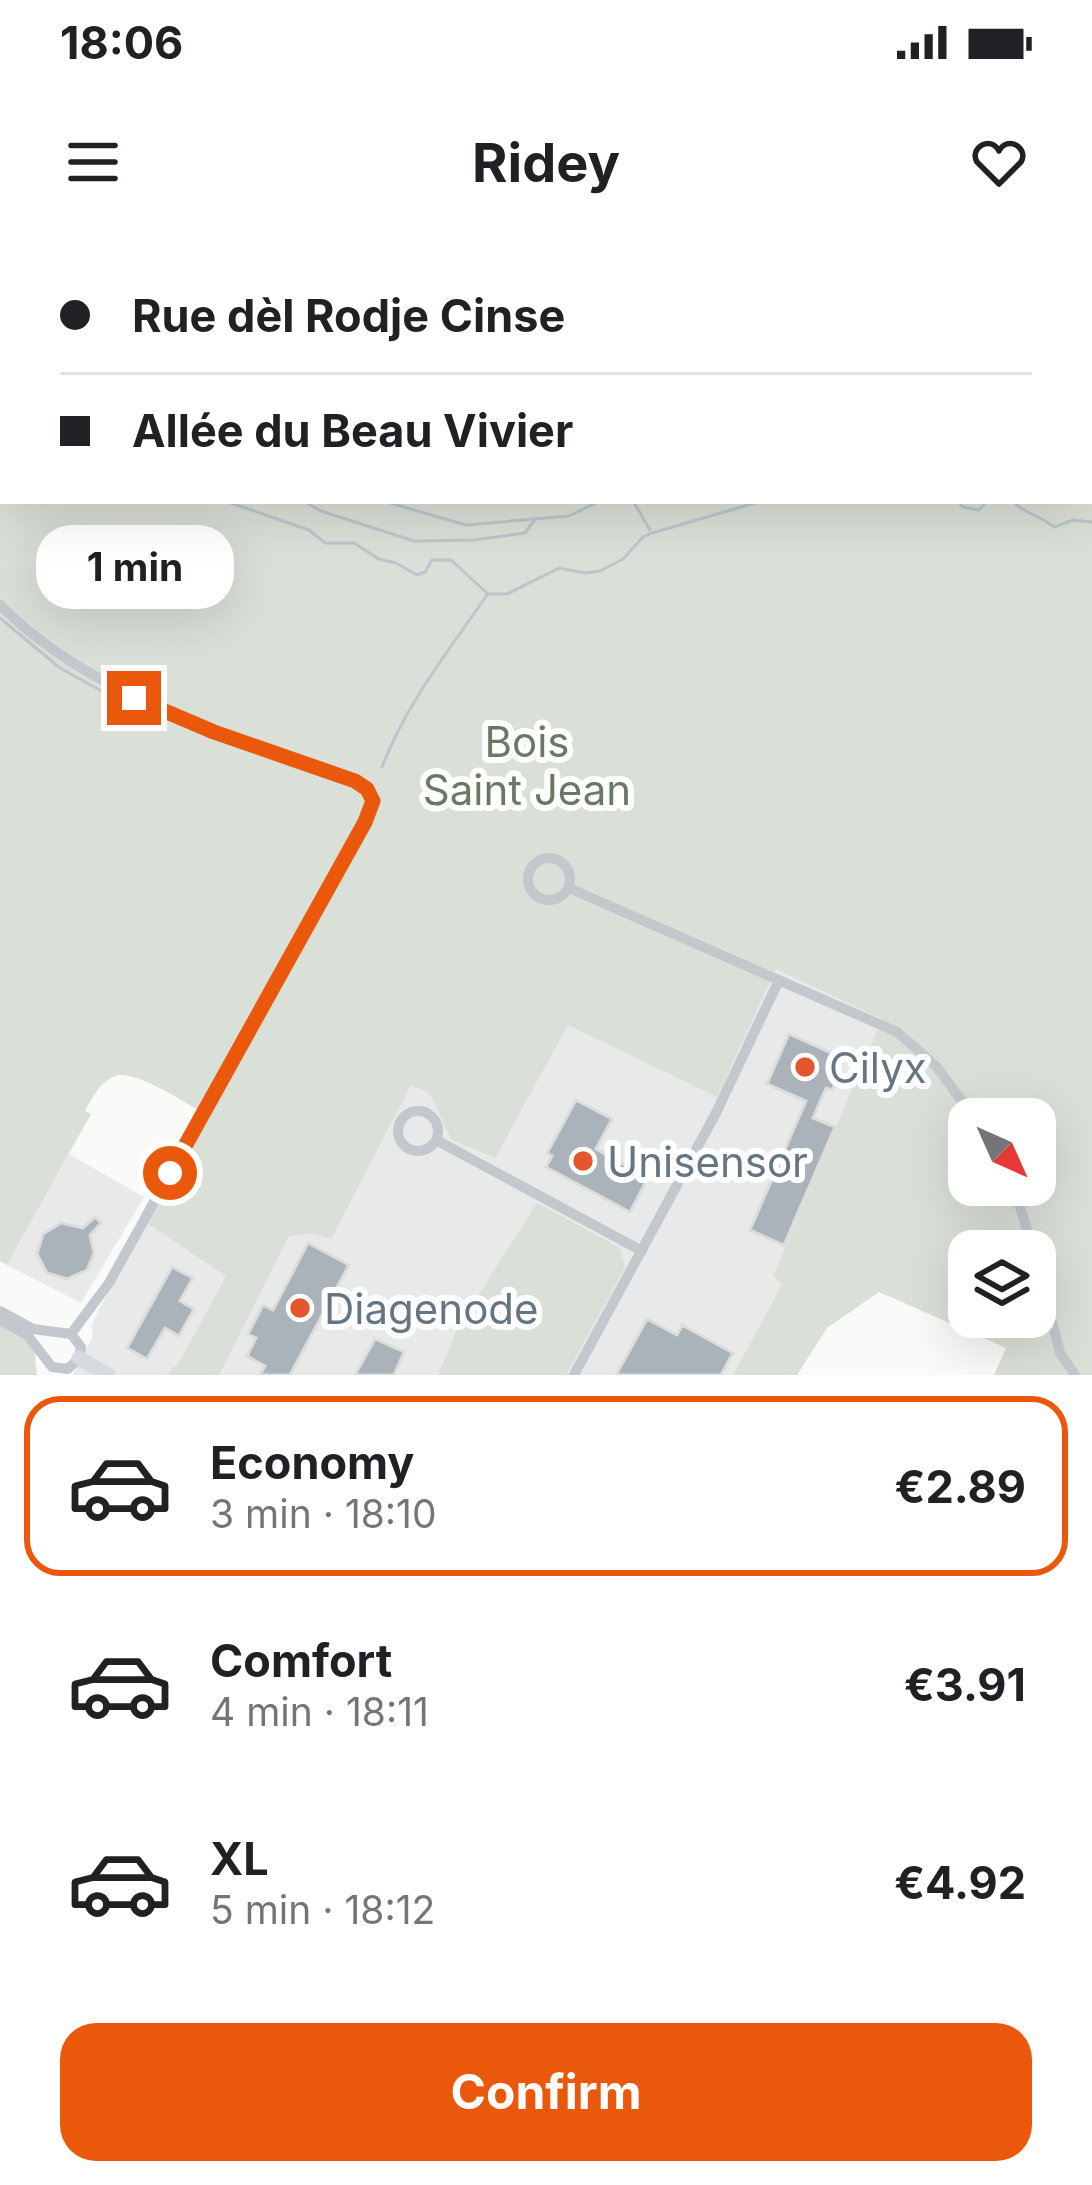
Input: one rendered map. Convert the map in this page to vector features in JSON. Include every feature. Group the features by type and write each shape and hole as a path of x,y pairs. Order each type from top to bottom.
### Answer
{"street":[{"path":"0,605 47,646 99,680 214,732 355,781 373,801 109,1283 71,1334"},
{"path":"558,859 568,868 569,888 551,900 538,897 529,885 529,872 538,861 558,859"},
{"path":"569,888 885,1026 912,1042 961,1098"},
{"path":"574,1375 723,1098 779,980"},
{"path":"436,1140 642,1251"},
{"path":"0,1310 33,1329 71,1334 81,1347 80,1358 68,1369 50,1371 28,1336 0,1320"},
{"path":"44,1356 45,1342 55,1333"},
{"path":"1055,1338 1075,1375"},
{"path":"80,1358 108,1375"}],"shaded area":[{"path":"1059,705 878,1031 773,1276 782,1284 733,1375 73,1375 93,1336 99,1309 147,1223"},
{"path":"69,1154 144,1197 81,1303 7,1265"}],"green space":[{"name":"Bois Saint Jean","path":"0,504 1092,504 1092,1375 994,1375 1006,1348 983,1338 1056,1338 1056,1230 948,1230 948,1322 879,1292 827,1328 797,1375 733,1375 782,1284 773,1276 882,1019 776,969 717,1097 568,1025 495,1158 451,1139 430,1094 411,1085 331,1239 310,1233 288,1237 219,1375 167,1375 180,1361 226,1276 147,1223 210,1117 162,1089 124,1075 101,1086 85,1111 91,1114 7,1265 0,1261"},
{"path":"537,1203 620,1248 625,1267 566,1375 438,1375 458,1327"},
{"path":"0,1325 34,1346 37,1375 0,1375"}],"building":[{"path":"789,1034 840,1057 831,1077 837,1079 832,1090 826,1088 813,1118 835,1127 784,1245 750,1230 806,1101 767,1084"},
{"name":"Unisensor","path":"576,1100 612,1119 596,1149 648,1178 630,1212 546,1167 552,1156 547,1153"},
{"path":"95,1217 101,1223 90,1235 94,1253 87,1270 67,1279 47,1273 37,1254 43,1234 61,1223 83,1228"},
{"name":"Diagenode","path":"308,1243 349,1265 290,1375 260,1375 265,1366 247,1356 256,1338 248,1334 263,1305 273,1310"},
{"path":"172,1267 193,1278 180,1301 194,1309 179,1336 165,1328 147,1359 127,1348"},
{"path":"647,1319 677,1335 682,1325 733,1353 721,1375 616,1375"},
{"path":"375,1339 404,1352 394,1375 355,1375"}],"waterway":[{"path":"234,504 309,530 325,543 354,543 417,575 432,560 451,560 488,594 507,594 559,568 600,571 623,559 652,533 752,504"},
{"path":"308,504 414,541 525,533 536,518"},
{"path":"393,504 466,525 569,516 594,504"},
{"path":"635,504 650,530"},
{"path":"960,504 979,510 984,504"},
{"path":"1016,504 1054,527 1073,520 1092,522"},
{"path":"382,767 416,699 487,595"},
{"path":"0,618 60,668 132,708"}],"place":[{"name":"Cilyx","path":"805,1067"},
{"name":"Unisensor","path":"583,1161"},
{"name":"Diagenode","path":"300,1308"}],"route":[{"path":"134,698 214,732 355,781 373,801 170,1173"}]}
